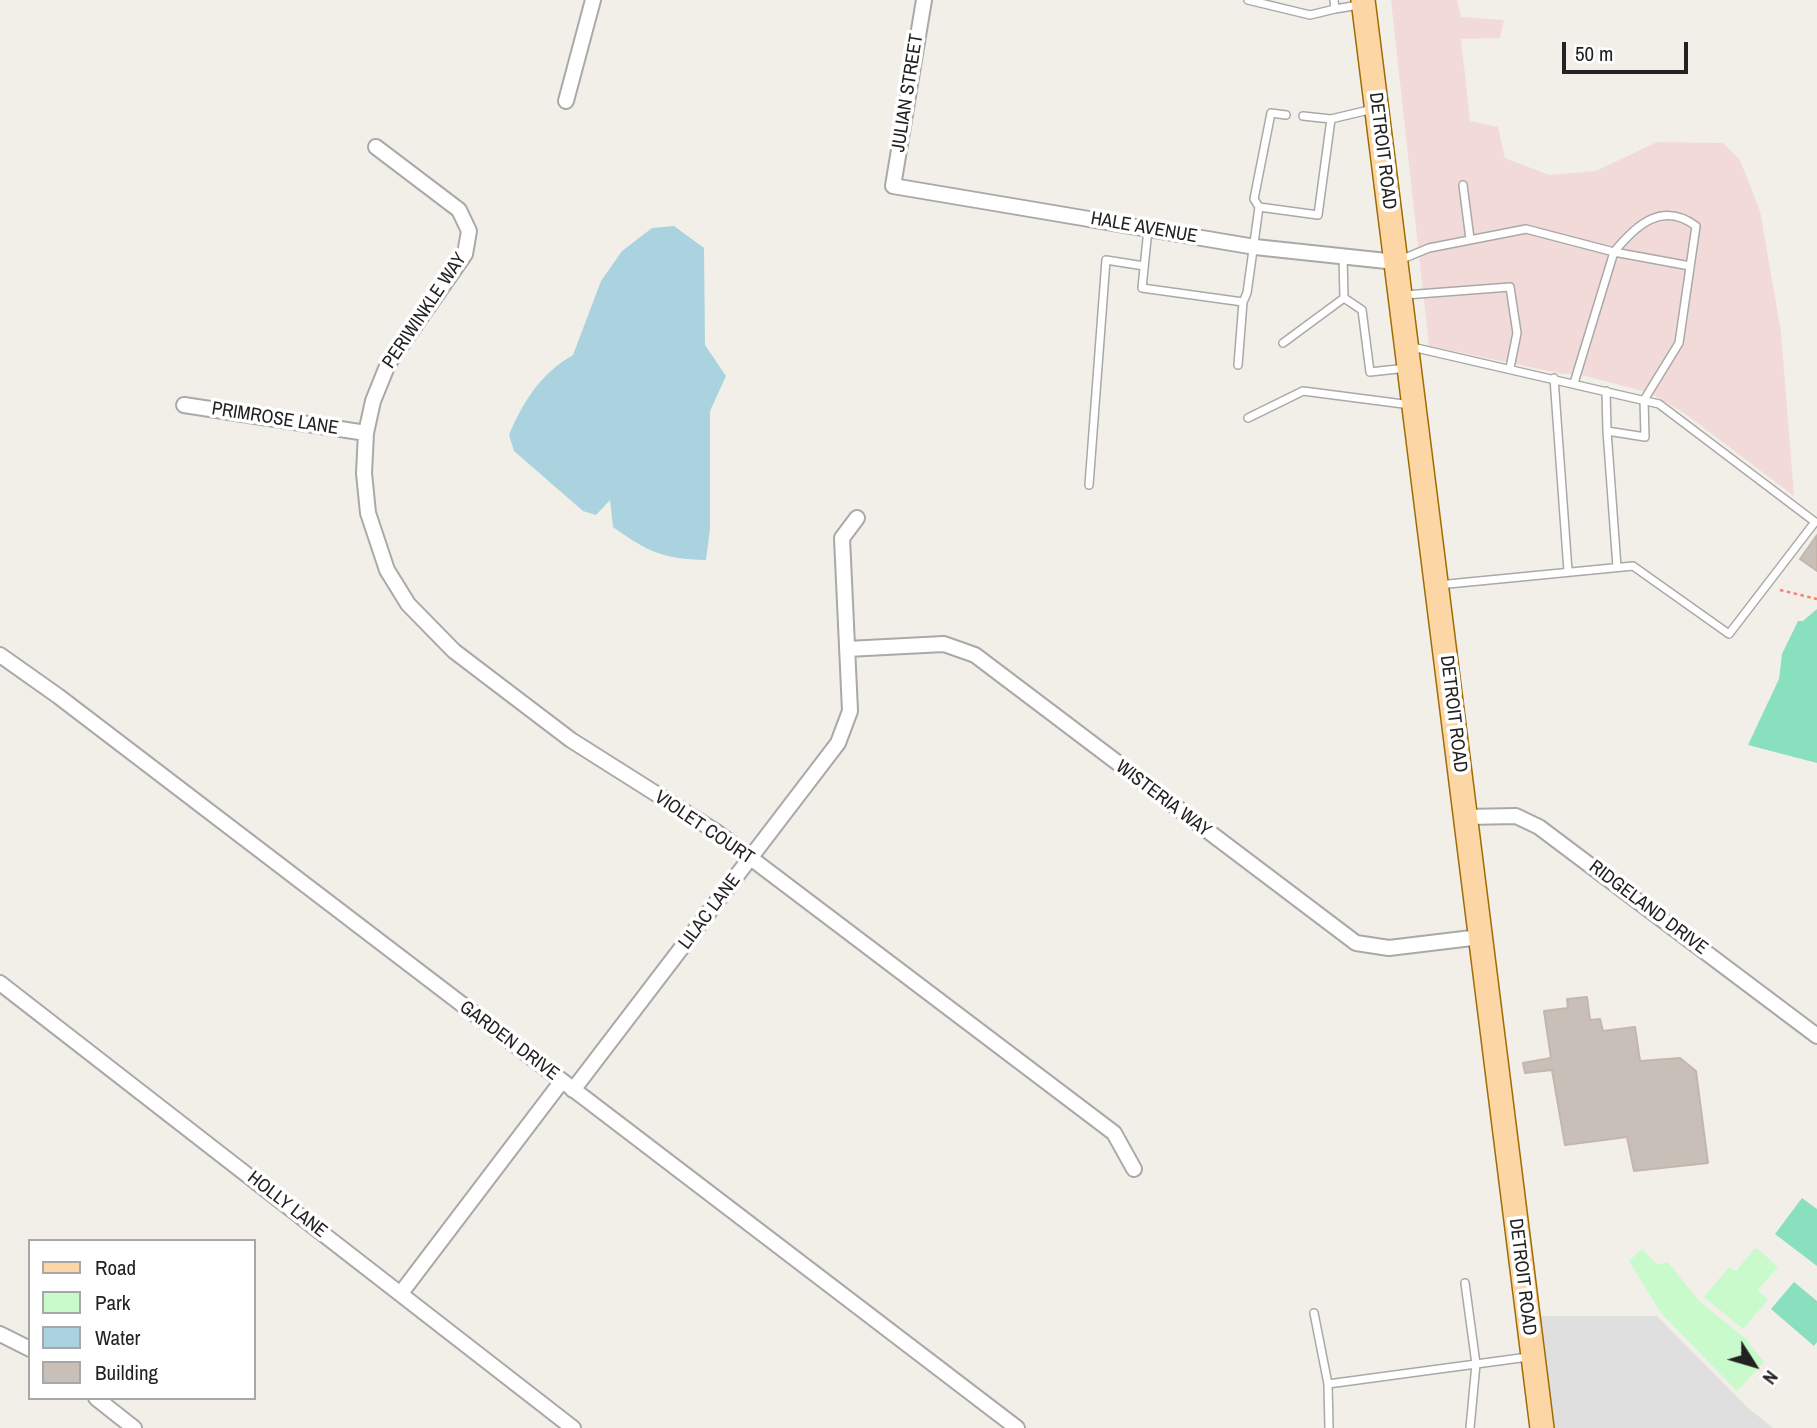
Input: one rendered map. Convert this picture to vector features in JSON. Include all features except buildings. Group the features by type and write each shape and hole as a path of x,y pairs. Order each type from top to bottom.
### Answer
{"main road":[{"name":"DETROIT ROAD","path":"1363,2 1542,1428"}],"street":[{"path":"566,101 593,0"},
{"name":"JULIAN STREET","path":"893,186 924,0"},
{"name":"PERIWINKLE WAY","path":"366,433 373,401 388,364 469,244 469,231 459,211 376,147"},
{"name":"HALE AVENUE","path":"893,186 1255,247 1396,262"},
{"name":"PRIMROSE LANE","path":"184,405 366,433"},
{"name":"VIOLET COURT","path":"366,433 364,473 373,533 387,570 421,620 454,651 571,740 715,831 1114,1133 1134,1169"},
{"name":"LILAC LANE","path":"401,1293 751,858 845,730 850,711 842,538 857,518"},
{"name":"WISTERIA WAY","path":"847,649 944,644 975,656 1356,943 1389,948 1480,937"},
{"name":"GARDEN DRIVE","path":"0,655 58,696 1017,1428"},
{"name":"RIDGELAND DRIVE","path":"1466,817 1516,816 1539,827 1817,1036"},
{"name":"HOLLY LANE","path":"0,983 573,1428"},
{"path":"0,1334 28,1348"},
{"path":"99,1400 134,1428"}],"lane":[{"path":"1248,0 1311,15 1335,4 1363,2"},
{"path":"1303,116 1331,119 1377,108"},
{"path":"1238,365 1242,302 1255,247 1259,206 1254,199 1271,113 1286,115"},
{"path":"1259,206 1318,215 1331,119"},
{"path":"1462,185 1470,239"},
{"path":"1574,383 1614,252 1632,230 1654,217 1683,216 1696,226 1679,343 1644,400 1645,437 1607,431"},
{"path":"1148,229 1142,288 1242,302"},
{"path":"1396,262 1429,248 1526,229 1614,252 1690,265"},
{"path":"1343,256 1344,298"},
{"path":"1089,485 1106,260 1144,266"},
{"path":"1401,296 1510,287 1517,333 1510,368"},
{"path":"1283,343 1344,298"},
{"path":"1344,298 1362,310 1370,372 1409,357 1510,368 1659,404 1698,430 1815,523 1729,634 1633,566 1437,586"},
{"path":"1554,378 1568,571"},
{"path":"1248,418 1303,391 1415,406"},
{"path":"1606,391 1617,567"},
{"path":"1465,1283 1476,1364 1470,1428"},
{"path":"1314,1313 1328,1384 1329,1428"},
{"path":"1328,1384 1532,1356"}],"path":[{"path":"1766,586 1817,599"}],"shaded area":[{"path":"1391,0 1457,0 1461,17 1504,20 1500,38 1461,39 1470,121 1498,127 1505,158 1549,175 1596,171 1657,142 1723,143 1740,160 1760,211 1781,332 1794,496 1684,413 1650,393 1578,374 1563,374 1429,346"},
{"path":"1527,1316 1657,1316 1746,1406 1773,1428 1542,1428"}],"green space":[{"path":"1817,609 1817,763 1748,745 1779,679 1782,654 1798,621 1803,621"},
{"path":"1802,1198 1817,1209 1817,1266 1775,1234"},
{"path":"1642,1249 1658,1265 1668,1262 1699,1301 1746,1339 1764,1362 1737,1391 1661,1313 1629,1261"},
{"path":"1754,1249 1758,1249 1778,1267 1758,1290 1768,1300 1743,1329 1704,1297 1729,1267 1736,1271"},
{"path":"1794,1282 1817,1301 1817,1342 1814,1346 1771,1309"}],"water":[{"path":"674,226 704,248 705,345 726,376 710,411 710,529 706,560 667,556 636,543 613,527 610,500 596,515 583,511 514,451 509,435 520,411 542,380 573,355 601,281 622,251 652,228"}]}
